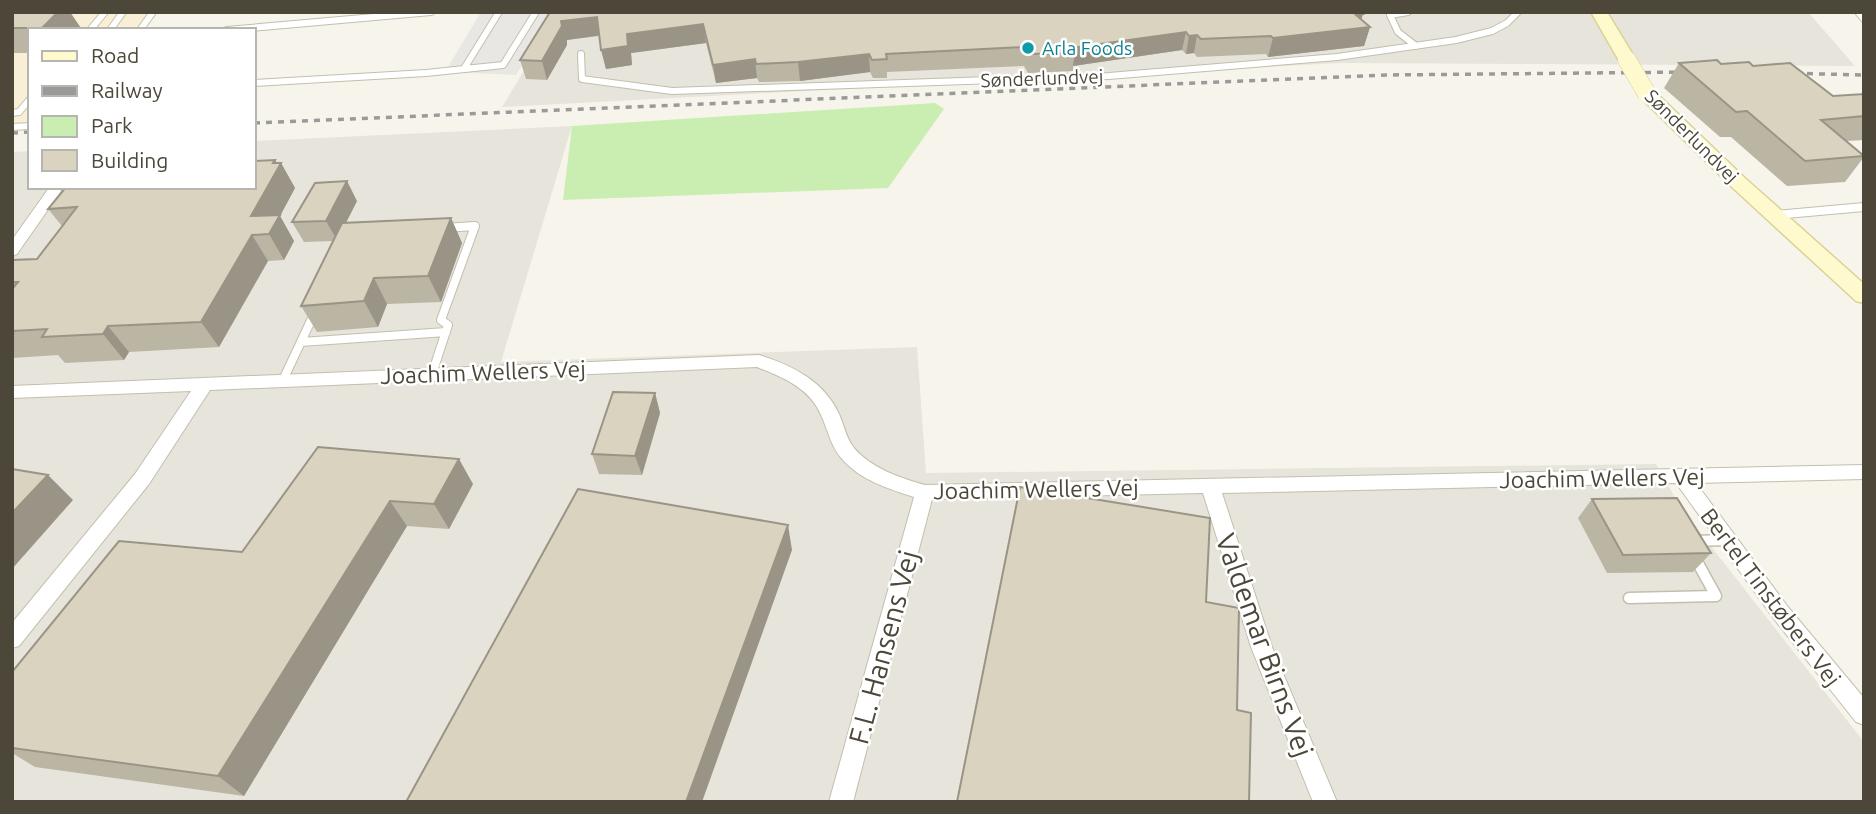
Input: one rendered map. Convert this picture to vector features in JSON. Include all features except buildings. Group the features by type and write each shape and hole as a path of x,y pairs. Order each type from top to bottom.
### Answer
{"street":[{"name":"Sønderlundvej","path":"1599,12 1647,94 1864,296"},
{"path":"12,251 54,191"},
{"name":"Joachim Wellers Vej","path":"12,392 759,361 801,378 823,401 844,448 877,475 904,487 925,492 1864,472"},
{"path":"12,639 142,479 205,384"},
{"name":"Bertel Tinstøbers Vej","path":"1681,476 1781,613 1864,715"},
{"name":"Valdemar Birns Vej","path":"1211,487 1257,639 1325,802"},
{"name":"F.L. Hansens Vej","path":"841,802 925,492"}],"lane":[{"path":"92,28 105,12"},
{"path":"112,28 124,12"},
{"path":"142,28 153,12"},
{"path":"250,28 432,12"},
{"path":"466,67 499,12"},
{"path":"256,83 426,73 503,65 536,12"},
{"path":"1408,12 1390,15 1398,32 1416,46"},
{"name":"Sønderlundvej","path":"581,54 582,79 672,91 1109,76 1239,63 1336,57 1416,46 1484,33 1507,23 1518,12"},
{"path":"1858,12 1864,19"},
{"path":"12,113 19,112 28,102"},
{"path":"1775,215 1864,207"},
{"path":"432,374 448,325 441,320 475,226 434,229"},
{"path":"283,380 319,306"},
{"path":"301,342 446,332"},
{"path":"1629,598 1716,596 1686,541 1727,540"}],"shaded area":[{"path":"148,12 137,28 28,28 28,127 12,127 12,13"},
{"path":"481,12 554,12 516,75 445,72"},
{"path":"559,12 1808,12 1855,66 1340,63 502,107"},
{"path":"572,126 501,362 917,347 926,473 1656,464 1681,508 1864,742 1864,802 12,802 12,152 28,151 28,189 256,189 256,141"}],"green space":[{"path":"935,103 944,109 888,188 563,200 572,126"}],"railway":[{"path":"256,123 1386,75 1692,72"},
{"path":"1783,73 1864,75"},
{"path":"12,133 28,132"}],"place":[{"name":"Arla Foods","path":"1028,48"}]}
